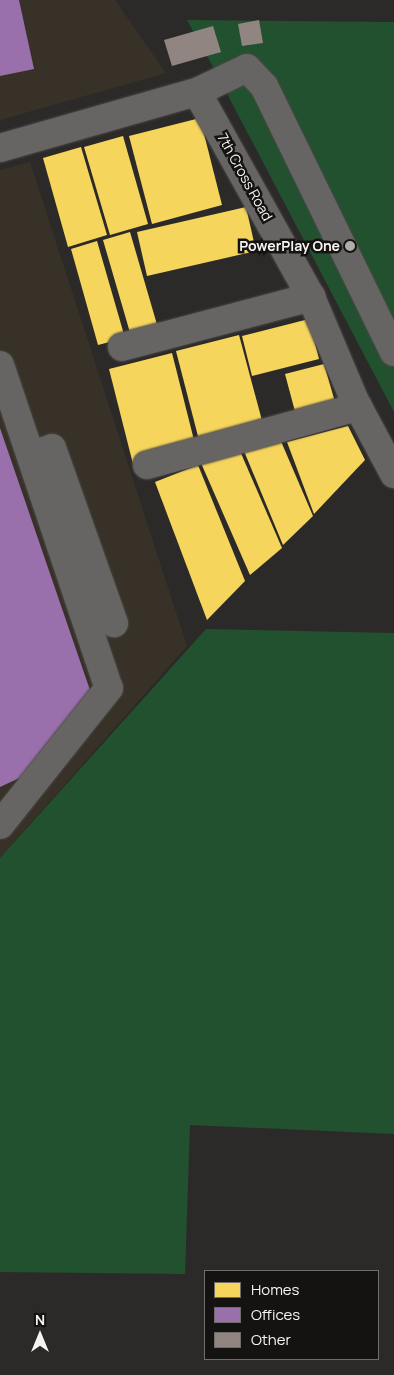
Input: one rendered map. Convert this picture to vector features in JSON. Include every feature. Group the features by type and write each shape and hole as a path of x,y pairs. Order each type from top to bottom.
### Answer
{"street":[{"path":"0,148 197,92 247,68 264,86 394,352"},
{"name":"7th Cross Road","path":"197,92 311,297 358,407 394,474"},
{"path":"122,347 311,297"},
{"path":"0,365 109,688 0,824"},
{"path":"148,465 358,407"},
{"path":"31,455 52,448 114,623"}],"shaded area":[{"path":"0,0 115,0 166,73 0,120"},
{"path":"30,162 187,646 0,858 0,170"}],"green space":[{"name":"PowerPlay One","path":"187,20 394,22 394,412 212,65"},
{"path":"206,629 394,633 394,1134 190,1125 185,1274 0,1272 0,858"}],"building: Homes":[{"path":"200,118 222,205 152,224 129,136"},
{"path":"123,136 148,224 110,235 84,147"},
{"path":"81,147 107,235 68,247 43,158"},
{"path":"246,207 256,251 147,276 137,232"},
{"path":"130,232 158,328 131,336 103,240"},
{"path":"97,241 125,338 98,345 71,249"},
{"path":"309,319 319,359 252,376 242,336"},
{"path":"239,335 264,428 200,444 176,351"},
{"path":"172,353 196,448 133,464 109,369"},
{"path":"324,364 337,409 297,419 285,374"},
{"path":"348,426 365,460 314,514 287,442"},
{"path":"280,439 313,516 283,545 244,451"},
{"path":"240,451 282,548 250,575 201,463"},
{"path":"198,465 245,581 207,620 155,482"}],"building: Offices":[{"path":"0,0 19,0 34,69 0,76"},
{"path":"0,428 91,693 28,774 0,787"}],"building: Other":[{"path":"259,20 263,43 242,46 238,24"},
{"path":"213,26 221,52 172,66 164,40"}],"place":[{"name":"PowerPlay One","path":"350,246"}]}
